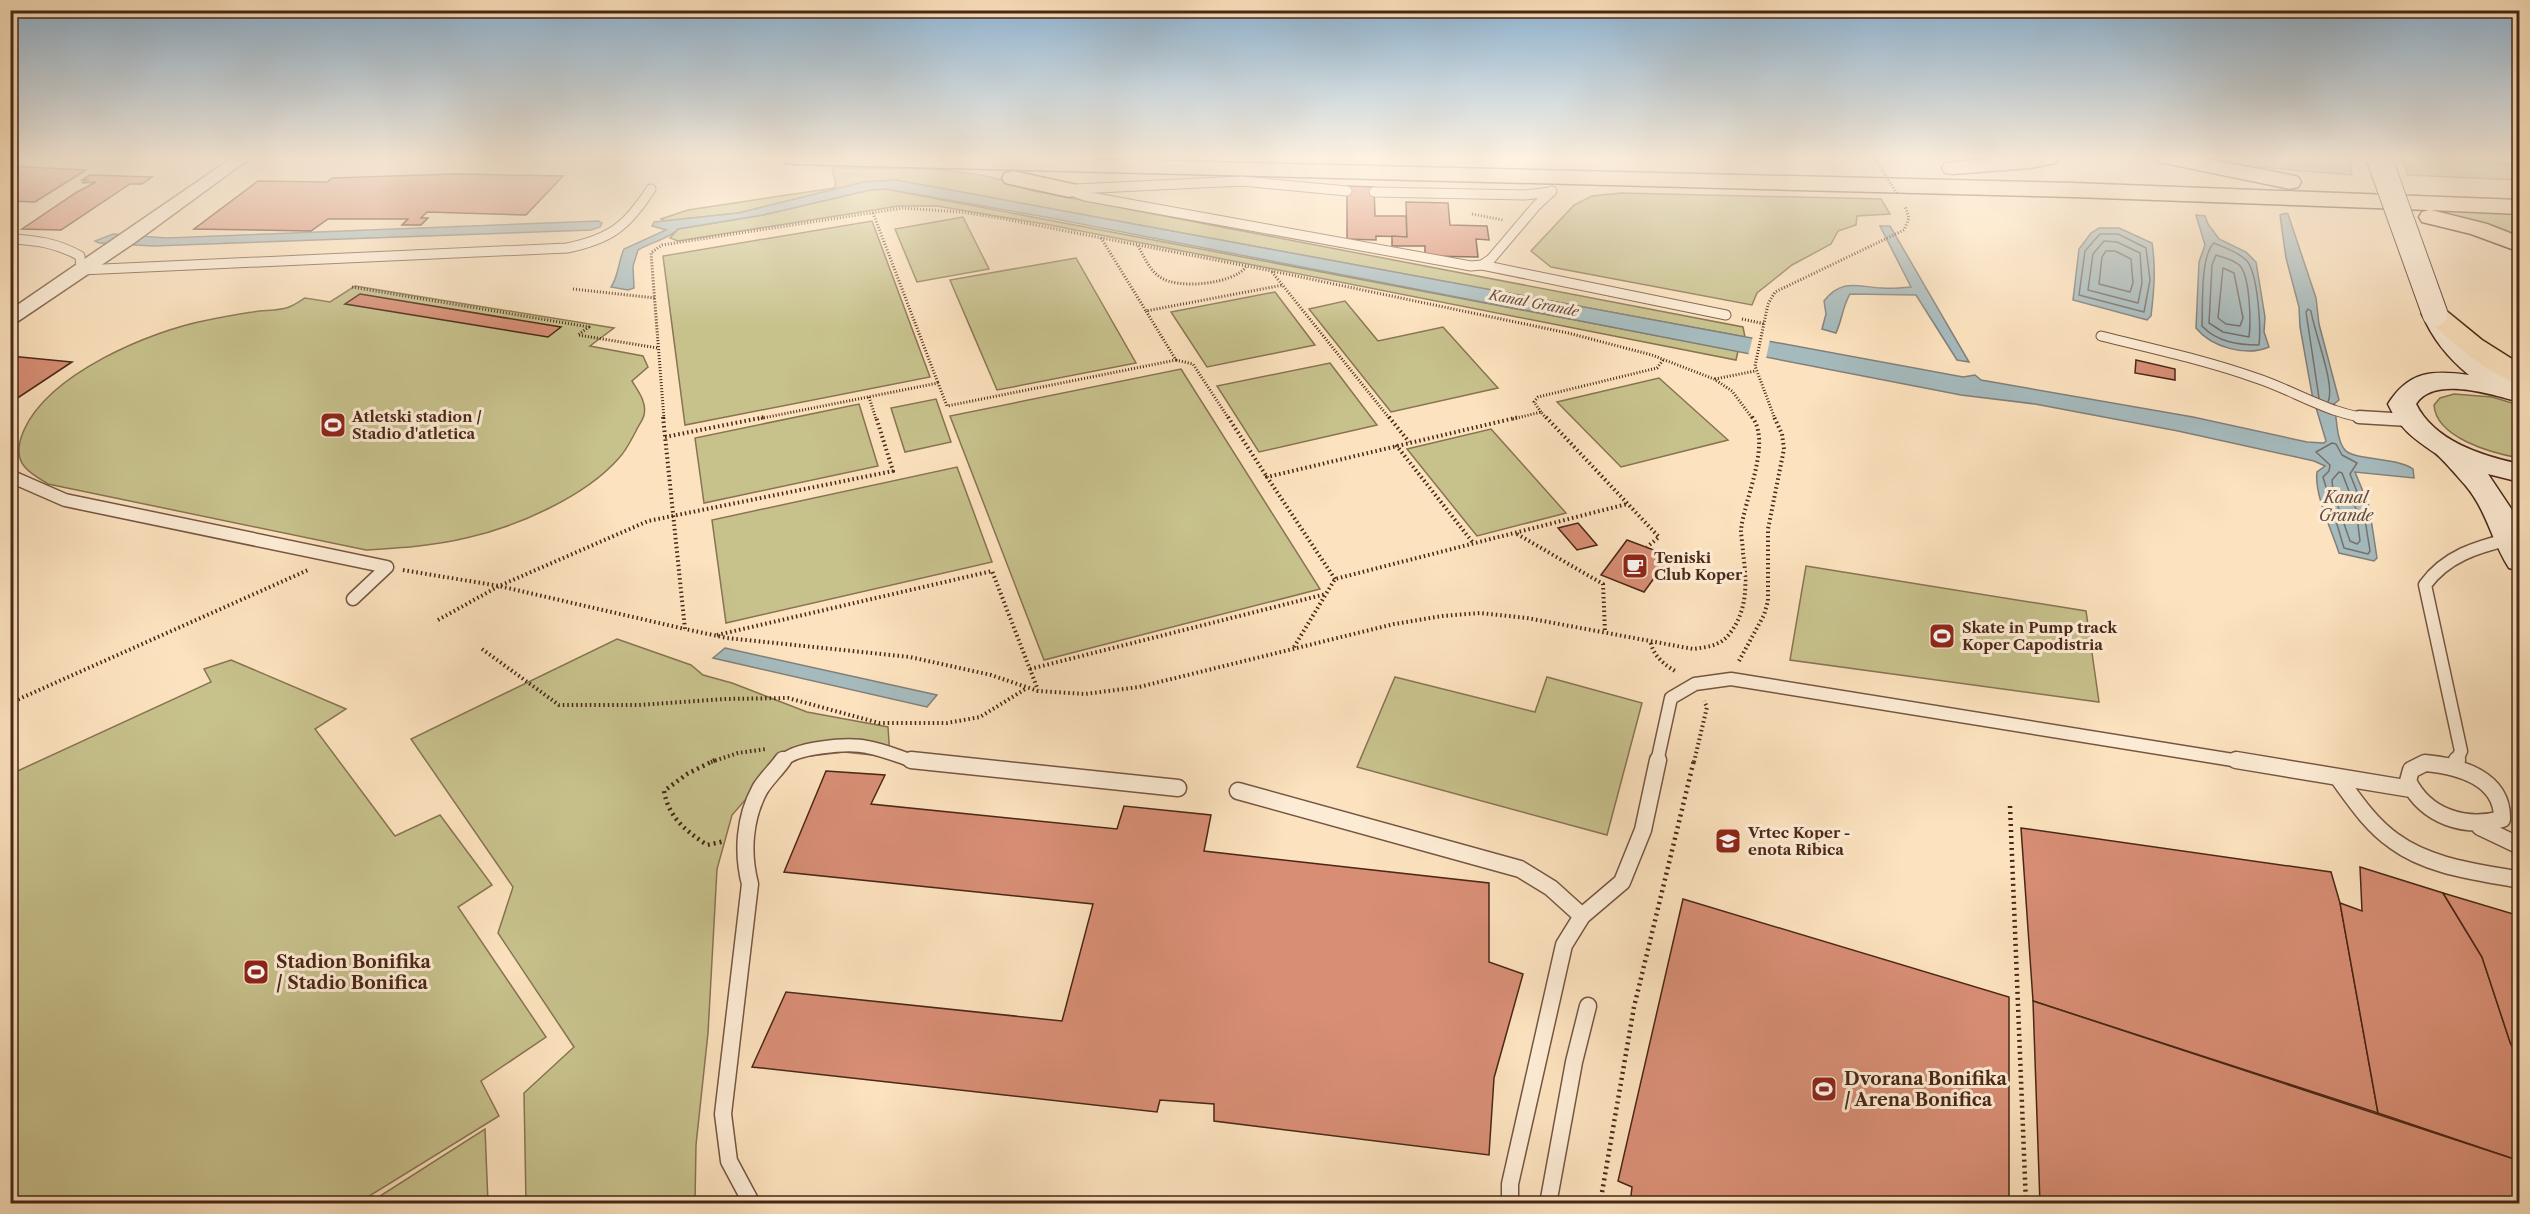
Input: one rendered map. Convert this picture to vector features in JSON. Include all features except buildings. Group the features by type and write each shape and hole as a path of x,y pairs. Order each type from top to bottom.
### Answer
{"highway":[{"path":"2412,215 2479,229 2520,245"},
{"path":"2480,360 2520,376"}],"main road":[{"path":"2399,215 2438,322 2435,356 2431,369 2423,380 2405,393 2402,404 2409,420 2480,482 2497,506 2516,550"},
{"path":"2438,322 2480,360 2487,376 2520,394"},
{"path":"2415,386 2436,382 2464,382 2520,394"},
{"path":"2437,443 2473,460 2520,473"}],"street":[{"path":"10,318 64,284 163,215"}],"lane":[{"path":"10,239 44,241 63,245 80,256 81,270 567,248 608,238 624,226 632,215"},
{"path":"1195,215 1458,265 1482,265 1726,315"},
{"path":"1482,265 1491,259 1529,215"},
{"path":"2101,336 2218,365 2260,379 2308,401 2362,418 2409,420"},
{"path":"10,476 65,500 387,567"},
{"path":"2454,767 2461,751 2425,585 2436,570 2475,548 2516,550"},
{"path":"353,599 387,567"},
{"path":"1510,1203 1510,1185 1556,972 1564,945 1582,916 1622,882 1643,830 1671,698 1693,685 1721,677 2411,789"},
{"path":"752,1203 737,1182 724,1151 723,1114 750,884 744,860 749,816 760,789 785,758 807,749 865,746 920,763 1178,788"},
{"path":"2476,826 2492,825 2502,819 2505,809 2500,798 2489,786 2454,767 2425,763 2409,771 2407,780 2411,789 2427,806 2464,824 2493,831 2520,846"},
{"path":"2339,779 2360,809 2401,846 2439,863 2520,880"},
{"path":"1238,792 1520,869 1551,888 1582,916"},
{"path":"1548,1203 1574,1062 1588,1006"}],"path":[{"path":"684,629 665,437 651,253 662,245 856,215"},
{"path":"874,215 947,406 1176,360 1193,364 1335,579"},
{"path":"387,567 499,586 712,637 910,657 991,675 1038,691 1085,694 1139,687 1294,647 1394,624 1442,616 1480,613 1527,618 1651,643 1694,649 1716,645 1730,634 1744,606 1746,576 1741,531 1758,458 1759,438 1756,422 1747,408 1732,391 1714,379 1663,360 1568,333 1272,271 975,215"},
{"path":"1736,665 1753,637 1768,601 1768,529 1784,449 1782,434 1755,371 1768,304 1775,292 1894,236 1909,224 1907,215"},
{"path":"1101,238 1176,360"},
{"path":"1138,246 1158,277 1167,282 1225,280 1239,276 1246,267"},
{"path":"1272,271 1408,442"},
{"path":"1146,311 1283,285"},
{"path":"352,287 589,327 578,335 658,348"},
{"path":"573,289 655,298"},
{"path":"1647,548 1659,537 1534,402 1538,397 1658,368 1663,360"},
{"path":"1714,379 1755,371"},
{"path":"665,437 938,383"},
{"path":"438,620 499,586 648,521 893,471 869,397"},
{"path":"1267,477 1541,412"},
{"path":"1396,445 1474,544"},
{"path":"1294,647 1335,579 1627,504"},
{"path":"1517,534 1603,584 1605,632"},
{"path":"10,703 339,557"},
{"path":"712,637 992,571 1038,691"},
{"path":"1030,669 1326,594"},
{"path":"1651,643 1652,651 1668,667"},
{"path":"482,649 559,705 639,705 725,699 788,698 879,723 947,723 980,717 1028,687"},
{"path":"1600,1203 1634,1007 1707,707"},
{"path":"746,836 707,845 679,825 666,808 664,791 682,775 740,751 766,749 785,758"},
{"path":"2010,806 2025,1203"}],"shaded area":[{"path":"674,215 724,215 665,221 661,219"},
{"path":"763,215 844,215 678,241 670,238 678,229"},
{"path":"988,215 1020,215 1738,351 1736,360"},
{"path":"1083,215 1157,215 1743,327 1745,337"},
{"path":"1565,215 1879,215 1857,216 1856,225 1838,231 1831,244 1792,265 1757,293 1752,305 1551,267 1531,251"},
{"path":"2439,215 2519,215 2519,238"},
{"path":"963,217 989,269 917,282 895,229"},
{"path":"872,221 930,377 685,425 663,256"},
{"path":"1076,258 1136,363 997,390 950,280"},
{"name":"Atletski stadion / Stadio d'atletica","path":"355,286 614,328 590,346 643,356 648,367 632,381 643,401 645,410 643,419 624,452 605,472 569,498 527,518 486,533 454,541 366,550 48,484 22,463 19,456 20,440 37,410 55,391 78,373 103,358 158,334 208,320 285,308 305,298 330,302"},
{"path":"1275,292 1315,345 1207,367 1171,312"},
{"path":"1345,301 1378,341 1443,327 1498,388 1391,412 1309,309"},
{"path":"1330,363 1377,425 1259,452 1217,386"},
{"path":"1181,369 1320,589 1044,660 950,416"},
{"path":"1659,378 1728,440 1621,467 1557,402"},
{"path":"2454,394 2492,397 2519,405 2519,458 2481,448 2444,427 2437,417 2434,405 2440,398"},
{"path":"936,399 951,442 905,452 891,408"},
{"path":"859,404 878,466 704,503 695,438"},
{"path":"1491,429 1566,513 1477,536 1407,449"},
{"path":"957,467 992,562 726,623 712,520"},
{"name":"Skate in Pump track Koper Capodistria","path":"1806,566 2086,611 2099,702 1790,660"},
{"path":"617,639 691,665 703,675 732,683 807,712 888,727 890,757 844,752 802,757 767,775 732,815 717,869 708,1033 696,1145 695,1203 526,1203 524,1093 574,1047 498,933 513,887 411,739"},
{"name":"Stadion Bonifika / Stadio Bonifica","path":"231,660 346,709 315,729 395,836 440,815 492,885 458,907 546,1037 481,1081 499,1116 358,1203 11,1203 11,774 211,682 204,669"},
{"path":"1395,677 1535,712 1547,677 1642,703 1607,835 1357,767"},
{"path":"485,1129 488,1203 369,1203"}],"water":[{"name":"Kanal Grande","path":"723,215 764,215 678,229 638,250 633,266 634,288 628,290 611,287 616,278 624,249 666,230 652,226 654,222"},
{"name":"Kanal Grande","path":"1032,215 1084,215 1963,377 1975,375 1981,380 2193,417 2307,442 2324,443 2326,441 2312,394 2300,327 2299,307 2286,258 2280,215 2288,215 2316,298 2319,324 2339,400 2334,404 2342,446 2357,456 2406,465 2413,469 2414,478 2355,472 2369,506 2377,558 2374,561 2339,553 2318,491 2317,472 2325,466 2314,461 2178,431 2035,404 1961,395"},
{"path":"2196,215 2205,216 2219,239 2246,252 2256,262 2265,317 2264,332 2269,347 2250,351 2230,348 2210,340 2196,328 2199,262 2205,245"},
{"path":"598,221 602,223 600,227 591,230 153,246 95,241 113,234 166,238"},
{"path":"1880,226 1890,226 1969,362 1957,360 1916,295 1850,294 1836,333 1822,329 1826,314 1824,301 1837,289 1851,286 1911,287"},
{"path":"2099,228 2119,228 2152,243 2154,289 2151,316 2147,320 2073,300 2079,249 2091,233"},
{"path":"725,648 937,695 927,707 713,658"}],"pier":[{"path":"1753,336 1770,339 1766,359 1748,356"}],"place":[{"name":"Atletski stadion / Stadio d'atletica","path":"333,425"},
{"name":"Teniski Club Koper","path":"1635,566"},
{"name":"Skate in Pump track Koper Capodistria","path":"1942,636"},
{"name":"Vrtec Koper - enota Ribica","path":"1728,841"},
{"name":"Stadion Bonifika / Stadio Bonifica","path":"256,972"},
{"name":"Dvorana Bonifika / Arena Bonifica","path":"1824,1089"}]}
